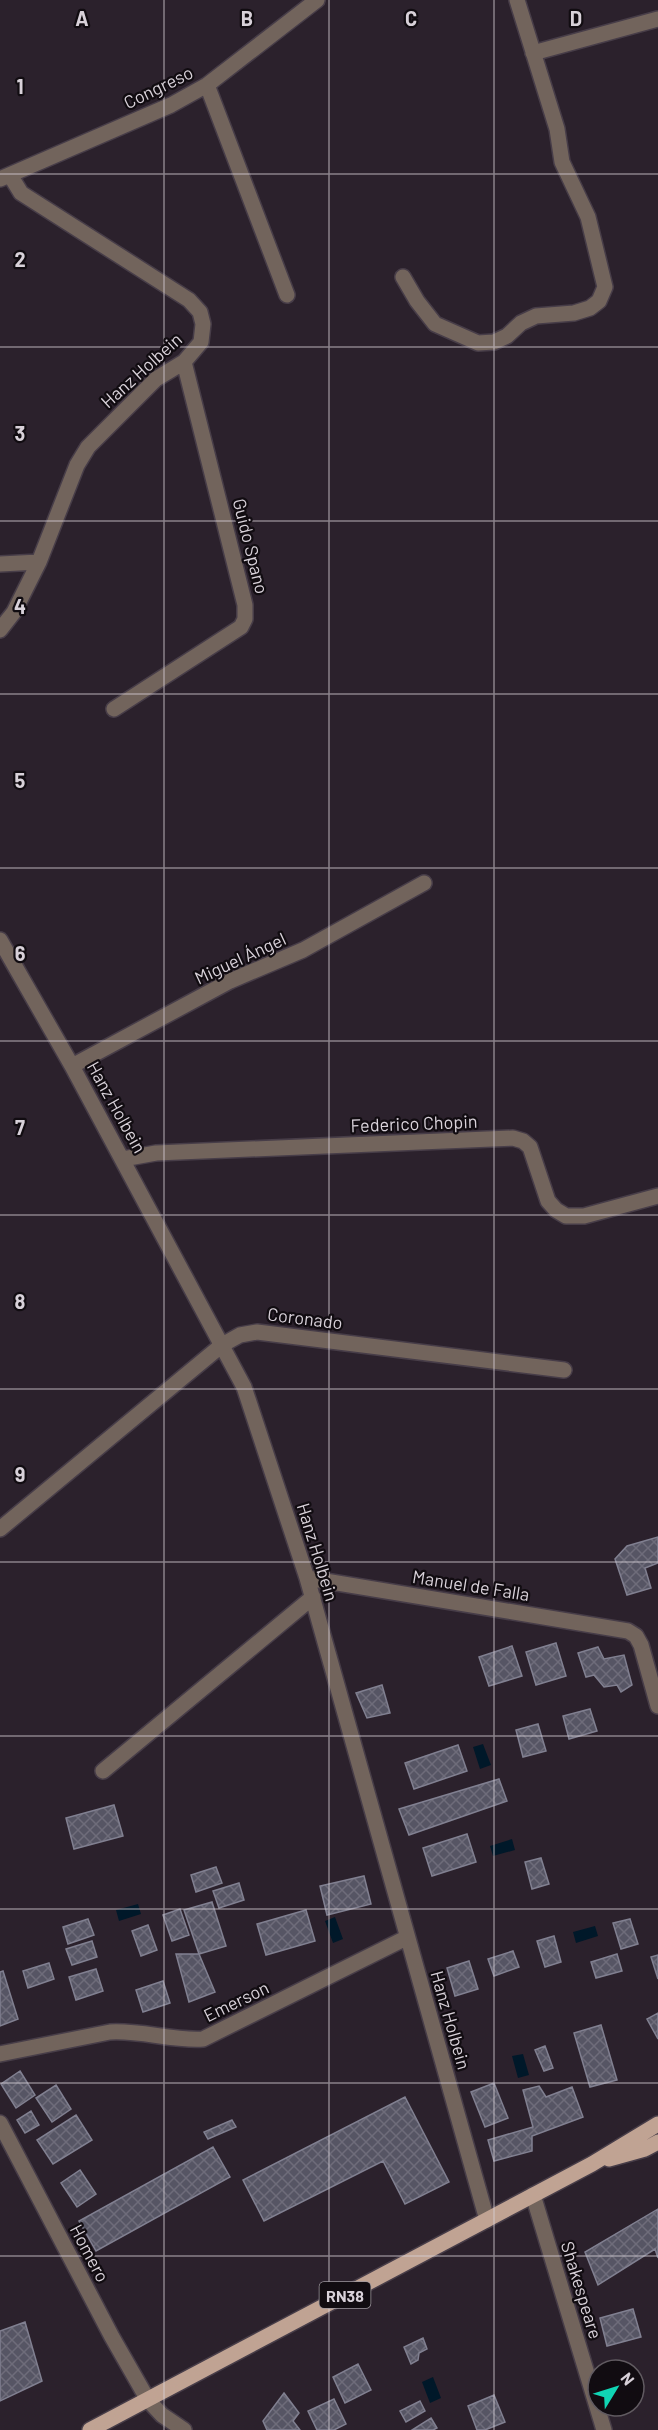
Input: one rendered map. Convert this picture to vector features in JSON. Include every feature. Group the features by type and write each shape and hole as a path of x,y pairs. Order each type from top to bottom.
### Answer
{"main road":[{"name":"RN38","path":"96,2429 592,2164 658,2124"},
{"name":"RN38","path":"592,2164 658,2142"}],"street":[{"name":"Congreso","path":"5,177 171,105 207,84 317,0"},
{"path":"404,277 417,301 435,324 478,343 494,342 507,336 521,323 536,316 574,313 590,308 599,301 605,287 588,217 562,162 557,129 517,0"},
{"path":"533,53 658,19"},
{"path":"207,84 287,295"},
{"name":"Hanz Holbein","path":"0,630 14,612 39,562 77,465 88,447 156,379 184,362 201,342 203,324 200,312 189,300 21,193 5,177"},
{"name":"Guido Spano","path":"114,709 241,627 245,619 242,593 184,362"},
{"path":"0,564 39,562"},
{"name":"Miguel Ángel","path":"72,1066 230,981 303,950 424,883"},
{"name":"Hanz Holbein","path":"0,940 123,1159 251,1404 313,1597 406,1938 487,2220"},
{"name":"Federico Chopin","path":"123,1159 156,1153 513,1138 523,1141 530,1147 548,1201 566,1216 584,1216 658,1196"},
{"name":"Coronado","path":"0,1529 222,1345 240,1335 257,1332 564,1370"},
{"name":"Manuel de Falla","path":"307,1578 628,1631 636,1636 641,1645 658,1706"},
{"path":"103,1771 313,1597"},
{"name":"Emerson","path":"0,2054 110,2032 126,2031 192,2040 203,2039 406,1938"},
{"name":"Homero","path":"0,2123 112,2337 148,2400 162,2415 184,2430"},
{"name":"Shakespeare","path":"533,2195 604,2430"}],"water":[{"path":"483,1744 491,1765 480,1769 473,1747"},
{"path":"512,1839 515,1850 493,1856 490,1846"},
{"path":"138,1904 141,1914 119,1921 116,1910"},
{"path":"335,1917 343,1939 333,1943 325,1921"},
{"path":"595,1926 598,1936 576,1943 573,1932"},
{"path":"523,2054 529,2075 518,2078 512,2056"},
{"path":"433,2377 441,2398 430,2403 422,2382"}],"building":[{"path":"658,1537 658,1563 645,1568 651,1588 627,1595 615,1559 627,1546"},
{"path":"556,1643 566,1676 536,1685 526,1652"},
{"path":"512,1646 522,1676 489,1686 479,1657"},
{"path":"598,1647 604,1659 624,1655 632,1685 621,1692 617,1685 604,1687 594,1675 586,1677 578,1653"},
{"path":"382,1685 390,1713 367,1718 356,1693"},
{"path":"590,1709 597,1731 569,1739 563,1716"},
{"path":"538,1724 546,1751 523,1757 516,1730"},
{"path":"458,1745 467,1771 414,1789 405,1763"},
{"path":"499,1779 507,1801 409,1835 399,1809"},
{"path":"114,1805 123,1836 74,1849 66,1818"},
{"path":"467,1834 476,1862 432,1876 423,1848"},
{"path":"541,1858 549,1884 532,1889 525,1862"},
{"path":"216,1867 222,1883 196,1892 191,1875"},
{"path":"364,1876 371,1904 327,1915 320,1886"},
{"path":"239,1883 244,1900 219,1908 213,1891"},
{"path":"212,1902 226,1946 199,1954 184,1910"},
{"path":"180,1909 189,1935 172,1941 163,1915"},
{"path":"306,1910 315,1941 266,1955 257,1924"},
{"path":"88,1919 94,1935 68,1944 63,1927"},
{"path":"630,1919 638,1944 621,1949 613,1923"},
{"path":"148,1925 157,1950 141,1956 132,1931"},
{"path":"554,1936 561,1962 545,1967 537,1941"},
{"path":"92,1941 97,1957 72,1965 66,1949"},
{"path":"513,1951 519,1967 494,1976 488,1959"},
{"path":"176,1954 199,1954 215,1992 189,2002"},
{"path":"617,1954 622,1971 596,1978 591,1962"},
{"path":"658,1955 658,1979 651,1957"},
{"path":"469,1961 478,1989 455,1996 447,1968"},
{"path":"49,1963 54,1979 28,1988 23,1971"},
{"path":"96,1969 103,1991 76,2000 69,1977"},
{"path":"3,1971 18,2019 0,2026 0,1972"},
{"path":"163,1981 170,2003 143,2012 136,1990"},
{"path":"658,2013 658,2039 647,2019"},
{"path":"601,2025 617,2080 590,2087 574,2033"},
{"path":"545,2046 553,2068 544,2071 535,2050"},
{"path":"20,2071 35,2095 16,2108 1,2084"},
{"path":"494,2083 508,2118 485,2127 471,2092"},
{"path":"56,2085 71,2109 52,2122 36,2098"},
{"path":"539,2086 546,2097 572,2087 583,2117 532,2136 532,2151 494,2161 488,2140 533,2127 523,2090"},
{"path":"405,2097 449,2182 405,2204 383,2161 264,2221 243,2180"},
{"path":"31,2111 39,2125 25,2133 17,2120"},
{"path":"76,2115 92,2140 53,2164 37,2140"},
{"path":"232,2120 236,2127 208,2139 204,2132"},
{"path":"213,2147 230,2177 96,2251 79,2221"},
{"path":"80,2170 96,2194 77,2207 61,2183"},
{"path":"658,2209 658,2258 655,2249 598,2285 585,2252"},
{"path":"633,2309 641,2337 607,2346 600,2318"},
{"path":"25,2322 42,2381 0,2401 0,2331"},
{"path":"423,2338 427,2349 419,2353 418,2360 411,2364 404,2347"},
{"path":"358,2364 371,2390 345,2403 333,2377"},
{"path":"284,2393 299,2413 293,2421 300,2430 267,2430 263,2421"},
{"path":"494,2395 505,2422 485,2430 477,2430 468,2406"},
{"path":"334,2399 346,2424 334,2430 317,2430 308,2411"},
{"path":"420,2401 425,2411 406,2422 400,2411"},
{"path":"431,2418 437,2428 412,2430"}]}
